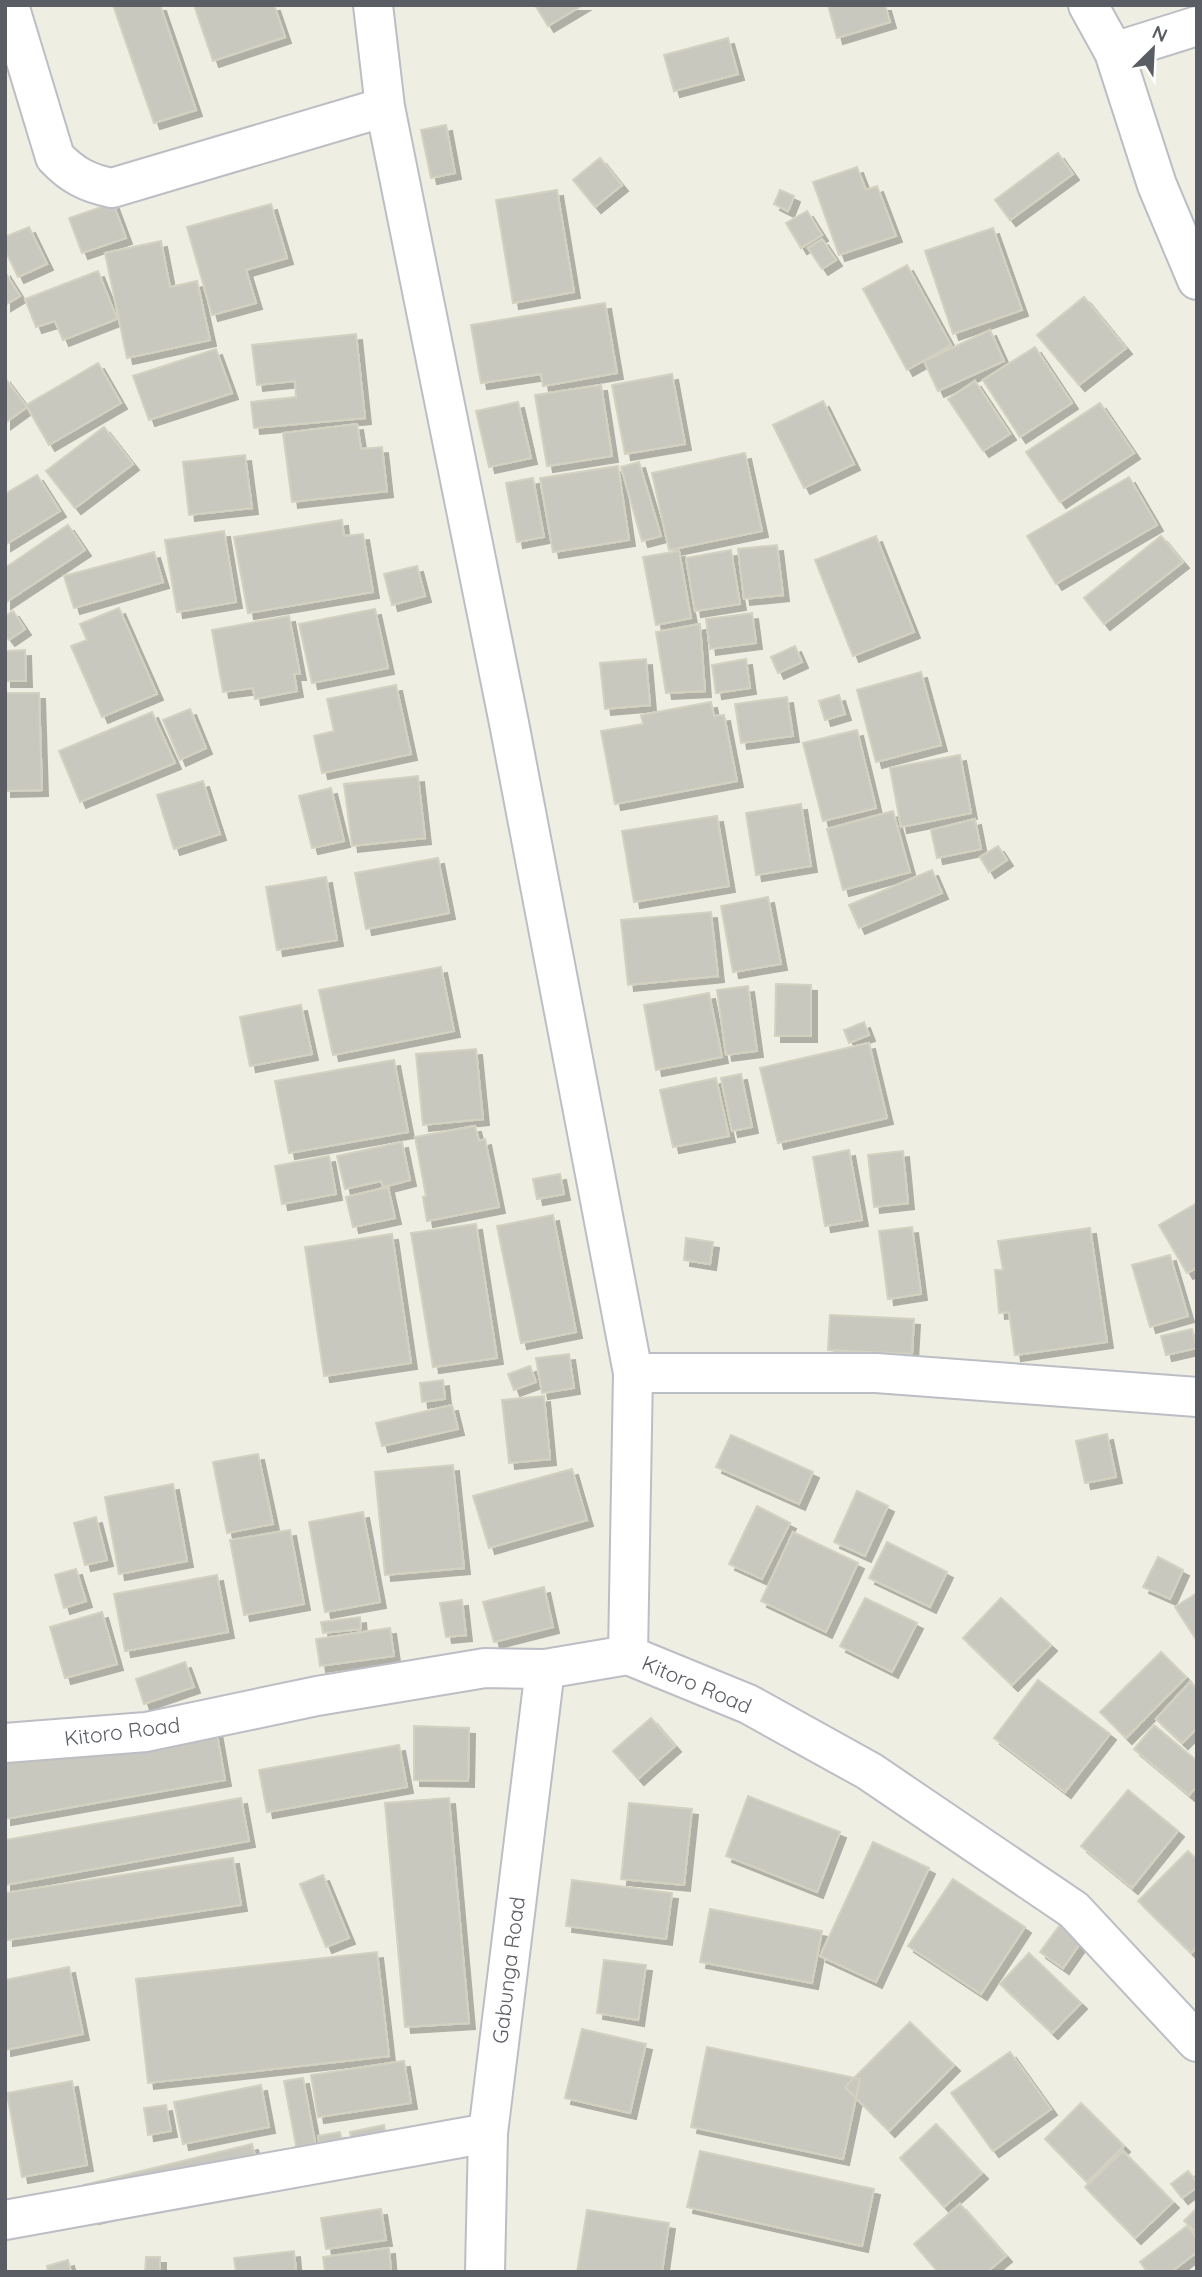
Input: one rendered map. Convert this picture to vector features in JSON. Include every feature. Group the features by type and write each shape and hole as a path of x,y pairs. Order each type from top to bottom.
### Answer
{"street":[{"path":"9,5 55,157 69,172 90,184 112,188 385,107"},
{"path":"373,5 385,107 509,723 633,1373 628,1655"},
{"path":"1088,5 1114,52 1157,185 1197,280"},
{"path":"1114,52 1197,26"},
{"path":"633,1373 876,1373 1197,1397"},
{"name":"Kitoro Road","path":"5,1743 145,1732 317,1696 485,1668 545,1668 628,1655 748,1704 869,1771 1017,1871 1074,1910 1197,2042"},
{"name":"Gabunga Road","path":"485,2272 488,2133 545,1668"},
{"path":"5,2220 488,2133"}],"building":[{"path":"113,5 160,5 196,110 154,123"},
{"path":"194,5 274,5 285,37 213,61"},
{"path":"535,5 583,5 548,26"},
{"path":"828,5 885,5 890,22 837,38"},
{"path":"728,38 738,74 674,91 664,55"},
{"path":"446,125 455,173 431,178 421,130"},
{"path":"1058,153 1073,174 1010,220 995,200"},
{"path":"600,158 622,185 595,207 573,180"},
{"path":"857,167 866,190 877,186 896,236 839,255 813,182"},
{"path":"557,190 574,292 513,303 496,200"},
{"path":"780,190 794,196 788,211 774,204"},
{"path":"113,203 126,238 82,253 69,218"},
{"path":"271,204 287,258 246,270 256,303 212,315 187,227"},
{"path":"807,211 822,235 801,248 786,223"},
{"path":"29,227 47,264 18,277 5,250 5,237"},
{"path":"993,228 1022,310 953,334 925,251"},
{"path":"822,239 836,260 822,269 808,248"},
{"path":"161,241 170,287 197,281 210,340 127,358 105,253"},
{"path":"907,265 951,345 907,370 863,289"},
{"path":"98,271 117,319 63,340 55,321 36,327 25,299"},
{"path":"5,272 20,296 5,305"},
{"path":"1084,297 1126,348 1079,385 1037,335"},
{"path":"605,303 617,373 543,386 541,374 481,383 471,325"},
{"path":"990,330 1004,361 938,391 924,361"},
{"path":"356,334 365,418 254,428 251,402 296,397 295,381 257,385 252,345"},
{"path":"1035,347 1072,403 1020,437 983,380"},
{"path":"216,349 232,393 149,420 133,376"},
{"path":"98,363 121,403 49,445 26,405"},
{"path":"672,374 685,444 625,454 612,385"},
{"path":"5,378 27,407 5,423"},
{"path":"975,381 1010,434 983,451 948,399"},
{"path":"601,385 612,456 547,466 535,395"},
{"path":"823,401 854,464 804,488 773,425"},
{"path":"518,402 531,458 489,467 476,411"},
{"path":"1100,403 1134,453 1060,502 1026,452"},
{"path":"357,424 361,449 382,447 387,491 292,502 283,433"},
{"path":"104,427 133,464 75,508 46,471"},
{"path":"745,453 762,531 669,550 652,473"},
{"path":"245,455 252,508 189,515 183,462"},
{"path":"639,462 661,536 642,541 621,467"},
{"path":"618,466 629,540 553,552 540,478"},
{"path":"37,475 60,511 5,545 5,494"},
{"path":"1129,477 1157,525 1056,584 1027,536"},
{"path":"533,478 544,537 517,542 506,483"},
{"path":"342,520 344,536 363,534 373,592 248,613 234,537"},
{"path":"68,525 85,550 5,603 5,568"},
{"path":"224,531 236,602 177,612 165,540"},
{"path":"876,536 914,632 853,656 815,560"},
{"path":"1161,536 1183,562 1104,624 1084,598"},
{"path":"777,545 783,595 744,599 738,549"},
{"path":"731,550 740,604 695,611 686,558"},
{"path":"679,551 691,618 656,625 643,557"},
{"path":"154,552 163,582 74,608 64,576"},
{"path":"417,566 425,596 392,605 384,574"},
{"path":"119,608 157,694 102,717 71,646 87,640 80,624"},
{"path":"375,609 388,668 312,683 299,624"},
{"path":"13,611 25,629 9,640 5,635 5,616"},
{"path":"752,613 756,643 710,649 706,619"},
{"path":"289,616 300,674 294,674 297,691 255,699 253,688 223,692 212,630"},
{"path":"700,624 705,691 666,693 656,632"},
{"path":"795,646 802,662 778,673 771,657"},
{"path":"25,650 26,681 5,681 5,651"},
{"path":"646,659 650,705 605,709 600,663"},
{"path":"746,659 750,688 716,693 712,665"},
{"path":"921,672 941,745 876,762 857,690"},
{"path":"396,685 411,754 322,773 314,736 334,731 327,699"},
{"path":"5,693 39,693 42,790 5,791"},
{"path":"839,695 845,714 825,720 819,701"},
{"path":"787,697 793,736 741,743 735,704"},
{"path":"711,702 714,716 724,715 737,781 615,804 601,731 643,724 641,715"},
{"path":"190,709 206,748 180,760 163,720"},
{"path":"152,712 175,763 80,802 59,751"},
{"path":"857,730 876,808 823,821 803,743"},
{"path":"960,755 971,813 901,827 890,768"},
{"path":"418,776 425,838 352,846 344,784"},
{"path":"203,781 220,834 174,849 157,795"},
{"path":"331,788 344,841 312,848 299,796"},
{"path":"801,804 811,866 756,875 746,813"},
{"path":"893,811 910,872 843,890 827,829"},
{"path":"717,816 729,886 634,902 622,831"},
{"path":"975,819 981,849 937,858 931,830"},
{"path":"998,846 1007,860 989,872 980,857"},
{"path":"438,858 449,913 366,929 355,873"},
{"path":"932,870 942,893 859,928 849,905"},
{"path":"326,877 337,940 277,950 266,887"},
{"path":"768,897 781,964 733,972 721,906"},
{"path":"711,912 718,976 628,985 621,920"},
{"path":"441,967 454,1031 333,1055 319,990"},
{"path":"776,984 811,985 811,1036 775,1036"},
{"path":"748,986 757,1051 726,1055 717,990"},
{"path":"709,993 722,1057 656,1070 644,1005"},
{"path":"301,1005 312,1054 250,1066 240,1017"},
{"path":"864,1022 869,1035 849,1043 844,1030"},
{"path":"869,1043 887,1118 778,1143 760,1068"},
{"path":"476,1049 483,1119 423,1125 416,1054"},
{"path":"394,1060 408,1132 289,1153 275,1081"},
{"path":"741,1074 752,1127 732,1131 721,1078"},
{"path":"716,1078 729,1136 673,1147 660,1090"},
{"path":"475,1126 479,1141 485,1139 499,1207 427,1221 423,1197 426,1196 415,1137"},
{"path":"402,1142 410,1180 383,1187 381,1181 345,1189 337,1156"},
{"path":"849,1150 862,1220 825,1226 813,1157"},
{"path":"903,1151 908,1203 874,1207 868,1155"},
{"path":"329,1156 336,1194 282,1204 275,1166"},
{"path":"560,1174 564,1194 537,1199 533,1179"},
{"path":"388,1187 395,1218 353,1227 346,1197"},
{"path":"1197,1203 1197,1268 1187,1273 1159,1225"},
{"path":"553,1215 576,1332 521,1343 497,1226"},
{"path":"476,1224 497,1358 433,1367 411,1233"},
{"path":"912,1227 921,1294 888,1299 879,1231"},
{"path":"1090,1228 1107,1342 1015,1355 1009,1312 999,1313 995,1270 1003,1270 998,1241"},
{"path":"392,1234 411,1363 324,1376 305,1247"},
{"path":"686,1238 713,1242 710,1264 684,1260"},
{"path":"1170,1255 1188,1316 1150,1327 1132,1265"},
{"path":"830,1315 914,1319 912,1354 828,1350"},
{"path":"1192,1329 1197,1348 1166,1355 1161,1336"},
{"path":"569,1354 574,1388 542,1393 536,1358"},
{"path":"530,1366 536,1382 514,1390 508,1374"},
{"path":"443,1380 445,1399 422,1402 420,1383"},
{"path":"544,1396 550,1459 509,1463 502,1400"},
{"path":"452,1405 458,1429 382,1446 376,1423"},
{"path":"1107,1434 1116,1477 1085,1483 1076,1441"},
{"path":"731,1435 813,1472 799,1504 716,1467"},
{"path":"258,1454 273,1524 227,1533 213,1462"},
{"path":"453,1465 464,1568 385,1575 375,1472"},
{"path":"572,1469 587,1520 489,1548 473,1496"},
{"path":"173,1484 187,1561 119,1574 105,1497"},
{"path":"857,1491 888,1506 865,1556 834,1542"},
{"path":"757,1506 790,1523 762,1579 729,1564"},
{"path":"363,1512 380,1602 325,1612 309,1522"},
{"path":"96,1517 107,1560 85,1565 74,1523"},
{"path":"290,1530 304,1604 244,1615 230,1540"},
{"path":"793,1532 858,1563 826,1632 761,1601"},
{"path":"887,1542 947,1572 930,1607 869,1578"},
{"path":"1158,1557 1183,1570 1170,1599 1143,1587"},
{"path":"76,1569 86,1601 64,1608 55,1575"},
{"path":"217,1575 228,1632 125,1651 114,1594"},
{"path":"544,1587 553,1627 494,1642 483,1602"},
{"path":"1197,1593 1197,1641 1175,1607"},
{"path":"865,1598 917,1623 892,1672 840,1646"},
{"path":"1001,1598 1051,1645 1012,1685 963,1638"},
{"path":"462,1600 466,1635 446,1637 440,1603"},
{"path":"102,1612 117,1664 65,1678 50,1627"},
{"path":"360,1617 361,1629 323,1633 321,1622"},
{"path":"390,1628 394,1656 320,1666 316,1639"},
{"path":"1161,1652 1186,1677 1126,1738 1100,1712"},
{"path":"185,1662 194,1687 144,1704 136,1679"},
{"path":"1038,1680 1110,1734 1065,1792 994,1738"},
{"path":"1190,1682 1197,1688 1197,1728 1182,1743 1156,1719"},
{"path":"651,1718 675,1746 638,1779 613,1751"},
{"path":"215,1723 225,1780 5,1819 5,1760"},
{"path":"1154,1725 1197,1761 1197,1786 1189,1795 1134,1749"},
{"path":"414,1726 469,1728 468,1781 414,1780"},
{"path":"399,1745 407,1787 267,1812 259,1770"},
{"path":"1128,1790 1178,1831 1132,1888 1081,1846"},
{"path":"748,1796 840,1832 817,1892 726,1856"},
{"path":"241,1798 249,1841 5,1885 5,1840"},
{"path":"449,1798 469,2023 405,2027 385,1803"},
{"path":"629,1803 692,1809 684,1885 621,1879"},
{"path":"873,1842 929,1868 876,1982 820,1956"},
{"path":"1188,1851 1197,1860 1197,1947 1191,1953 1138,1901"},
{"path":"233,1858 241,1905 7,1940 5,1893"},
{"path":"323,1875 349,1938 326,1947 300,1884"},
{"path":"953,1879 1025,1927 981,1994 908,1946"},
{"path":"572,1880 672,1893 666,1939 566,1926"},
{"path":"710,1909 822,1931 812,1983 700,1962"},
{"path":"1060,1925 1082,1941 1063,1968 1040,1952"},
{"path":"377,1952 389,2056 148,2083 136,1979"},
{"path":"1029,1953 1081,2003 1052,2033 1000,1984"},
{"path":"604,1960 646,1965 638,2020 597,2013"},
{"path":"69,1967 83,2034 5,2050 5,1980"},
{"path":"910,2022 954,2065 889,2131 845,2087"},
{"path":"582,2029 646,2044 630,2113 565,2098"},
{"path":"707,2047 860,2079 843,2159 691,2127"},
{"path":"1010,2052 1051,2109 993,2151 951,2093"},
{"path":"404,2061 411,2103 318,2117 311,2075"},
{"path":"303,2078 319,2163 300,2167 284,2081"},
{"path":"72,2081 87,2165 22,2177 7,2093"},
{"path":"261,2085 269,2127 183,2144 174,2102"},
{"path":"1081,2103 1124,2146 1087,2182 1045,2139"},
{"path":"166,2105 171,2131 148,2135 144,2108"},
{"path":"936,2124 982,2173 944,2207 900,2158"},
{"path":"384,2125 389,2153 355,2159 350,2132"},
{"path":"340,2132 347,2165 324,2169 318,2136"},
{"path":"252,2144 261,2178 93,2218 84,2185"},
{"path":"700,2151 874,2189 862,2246 687,2207"},
{"path":"1123,2151 1173,2202 1135,2238 1085,2187"},
{"path":"1188,2171 1197,2182 1197,2187 1182,2198 1171,2184"},
{"path":"960,2204 1006,2256 987,2272 938,2272 914,2244"},
{"path":"1197,2208 1197,2233 1184,2221"},
{"path":"381,2209 386,2240 326,2249 321,2218"},
{"path":"587,2210 669,2223 662,2272 577,2272"},
{"path":"1187,2226 1197,2238 1197,2252 1171,2272 1147,2272 1140,2262"},
{"path":"389,2248 391,2272 325,2272 323,2257"},
{"path":"294,2251 296,2272 236,2272 234,2258"},
{"path":"146,2257 160,2257 160,2272 145,2272"},
{"path":"68,2260 71,2272 48,2272 47,2266"}]}
